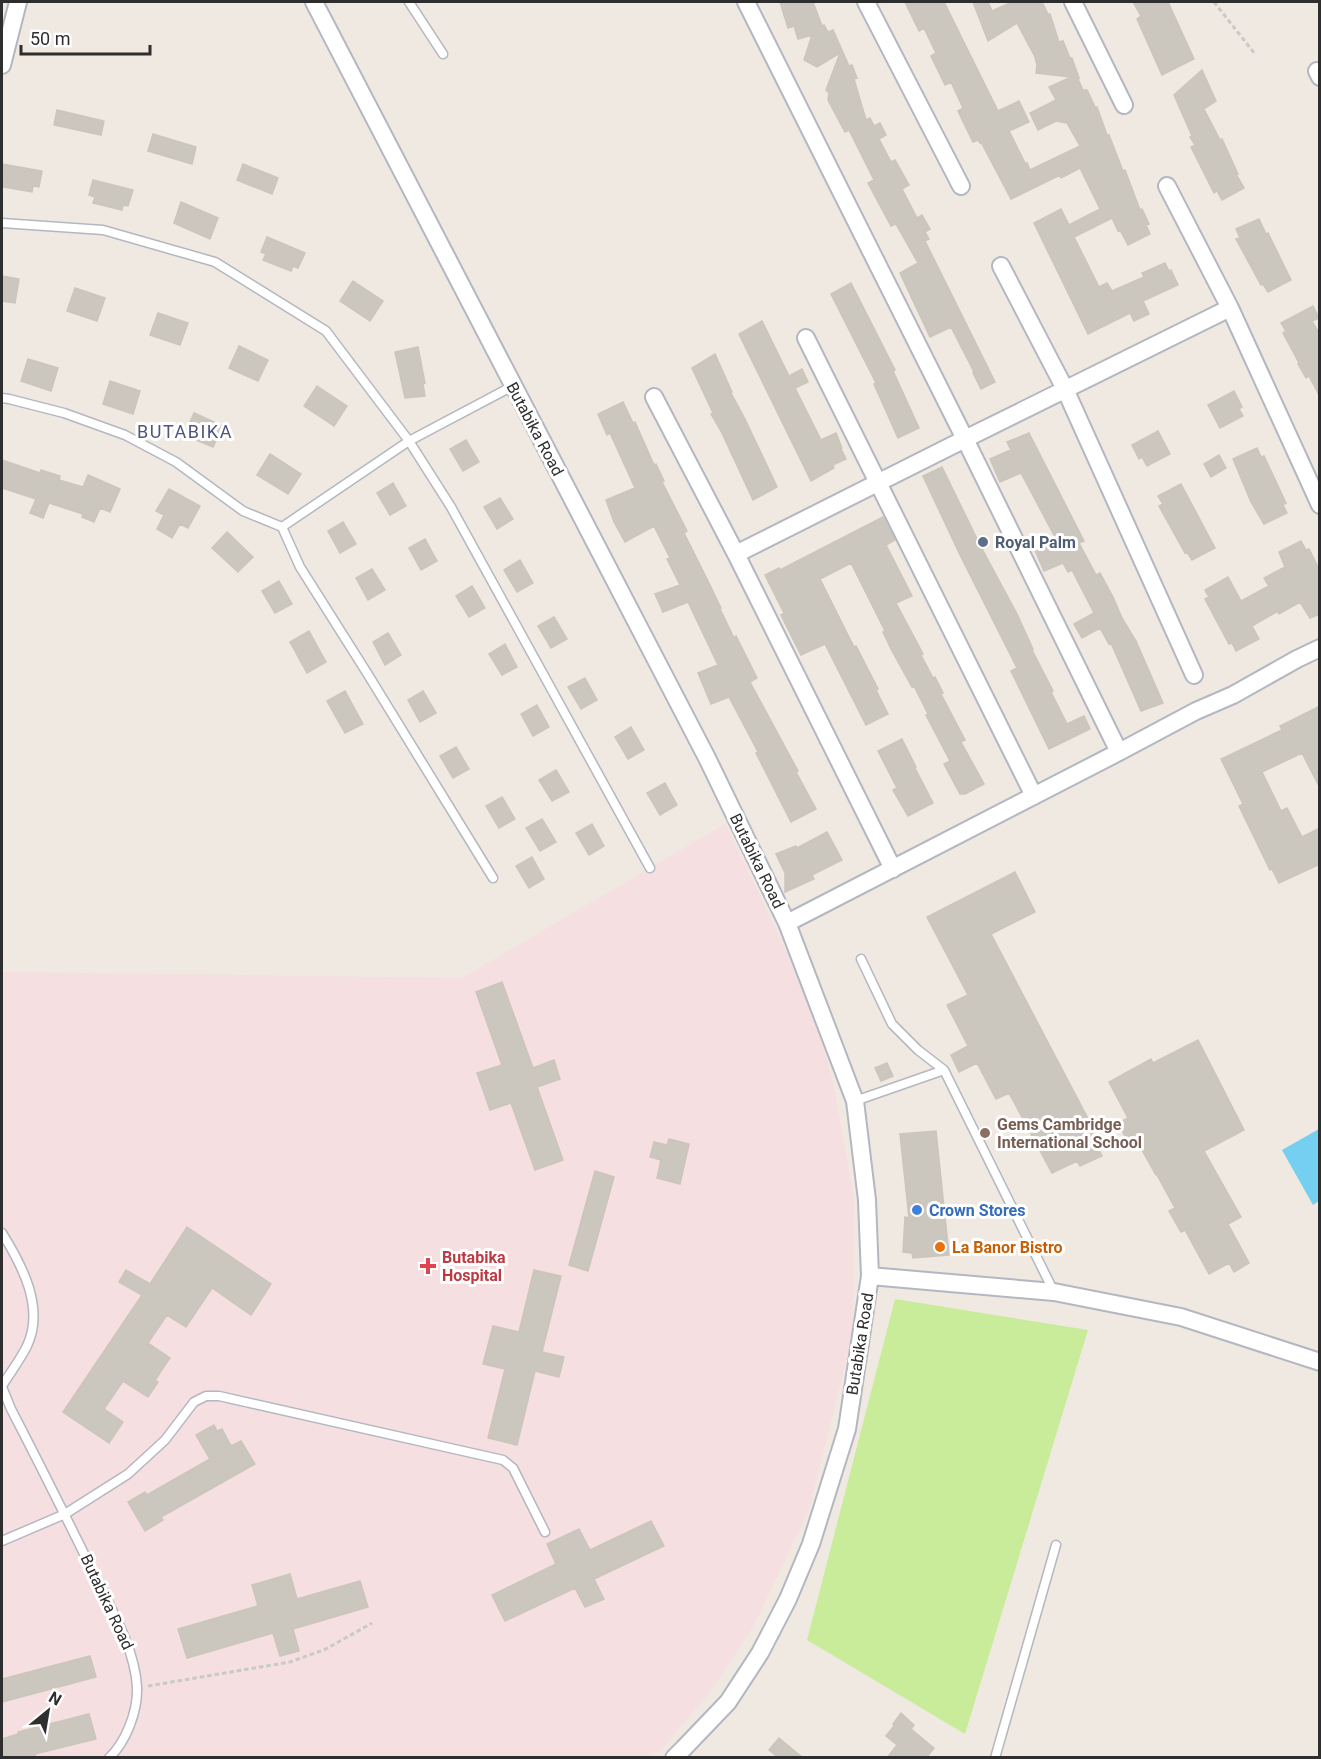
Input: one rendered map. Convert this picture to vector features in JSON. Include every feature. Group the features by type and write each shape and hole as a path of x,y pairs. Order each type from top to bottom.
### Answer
{"street":[{"path":"2,65 18,2"},
{"path":"746,2 965,438 1119,752"},
{"path":"866,2 961,186"},
{"path":"1073,2 1124,105"},
{"name":"Butabika Road","path":"320,4 513,386 707,758 787,923 855,1101 867,1200 870,1275 847,1429 811,1545 788,1599 759,1653 728,1702 683,1754"},
{"path":"1167,186 1230,308 1320,505"},
{"path":"1001,266 1065,389 1194,675"},
{"path":"736,554 1230,308"},
{"path":"806,338 1034,796"},
{"path":"654,397 736,554 893,869"},
{"path":"787,923 1196,711 1233,695 1320,648"},
{"path":"870,1275 1054,1292 1181,1317 1320,1362"}],"lane":[{"path":"409,2 443,54"},
{"path":"2,223 103,230 215,262 326,332 409,441 451,507 650,868"},
{"path":"282,527 409,441 513,386"},
{"path":"2,398 64,413 125,435 176,462 243,511 282,527 300,567 493,878"},
{"path":"861,959 892,1024 918,1050 944,1070 1054,1292"},
{"path":"855,1101 944,1070"},
{"name":"Butabika Road","path":"2,1233 18,1258 30,1290 34,1322 27,1346 2,1386 11,1409 65,1514 132,1656 137,1688 130,1727 117,1750 109,1758"},
{"path":"2,1540 65,1514 128,1474 165,1440 194,1402 207,1396 219,1396 503,1460 513,1468 545,1532"},
{"path":"995,1758 1056,1545"}],"path":[{"path":"1215,2 1255,54"},
{"path":"137,1688 290,1662 326,1648 372,1623"}],"shaded area":[{"name":"Butabika Hospital","path":"725,824 813,1009 833,1082 854,1199 853,1333 809,1510 753,1627 711,1691 661,1750 651,1757 2,1758 2,972 462,978"}],"green space":[{"path":"895,1299 1088,1330 965,1734 807,1640"}],"water":[{"path":"1319,1129 1319,1201 1313,1205 1282,1150"}],"building":[{"path":"780,2 813,2 822,26 824,25 828,32 833,30 857,78 854,79 866,120 870,118 874,126 880,123 886,135 879,139 891,162 895,160 909,185 902,189 917,218 922,215 930,229 925,232 929,239 925,241 995,382 981,389 951,327 930,337 900,273 918,263 896,224 891,226 868,183 874,180 849,130 845,132 828,100 829,93 826,90 840,53 817,67 804,60 812,35 798,39 794,26 788,28"},
{"path":"905,2 944,2 998,111 1019,101 1029,122 1009,131 1030,170 1080,146 1067,123 1056,121 1038,130 1030,113 1056,100 1049,87 1071,77 1036,73 1035,57 1017,23 988,41 973,2 988,2 992,11 1012,2 1042,2 1050,14 1059,42 1063,41 1072,58 1083,90 1087,90 1097,107 1140,210 1142,209 1149,224 1146,225 1150,234 1128,245 1112,218 1074,237 1099,287 1107,283 1112,291 1144,277 1142,273 1165,263 1178,285 1143,301 1149,314 1134,321 1130,313 1088,334 1034,223 1061,209 1069,225 1100,209 1080,168 1061,178 1060,175 1011,199 981,142 978,140 973,142 958,111 963,108 951,82 945,85 931,56 936,53 924,28 919,31"},
{"path":"1133,2 1168,2 1194,59 1162,75 1137,19 1141,16"},
{"path":"1202,70 1216,101 1204,109 1220,140 1222,139 1244,188 1222,200 1217,191 1214,193 1191,147 1195,145 1174,95"},
{"path":"57,110 104,121 101,135 54,125"},
{"path":"153,134 196,147 192,164 148,151"},
{"path":"2,164 42,171 39,187 33,186 32,192 3,187"},
{"path":"243,164 278,178 272,194 237,180"},
{"path":"93,180 133,190 128,206 123,205 122,210 93,203 95,197 89,195"},
{"path":"181,202 218,218 210,239 174,223"},
{"path":"1259,219 1291,280 1268,292 1263,284 1261,285 1236,239 1240,238 1236,229"},
{"path":"267,237 305,253 298,268 293,266 291,271 263,260 266,254 261,252"},
{"path":"2,276 19,279 15,303 2,301"},
{"path":"353,281 383,301 370,321 340,301"},
{"path":"851,283 895,370 893,371 919,428 898,438 874,384 876,383 831,294"},
{"path":"75,288 105,298 97,321 67,311"},
{"path":"1313,306 1319,318 1312,321 1320,335 1320,397 1309,376 1306,378 1298,364 1283,333 1286,331 1281,323"},
{"path":"158,313 188,323 180,345 150,335"},
{"path":"762,321 789,376 802,369 808,382 795,388 821,440 836,433 846,459 833,465 834,468 811,481 739,334"},
{"path":"239,346 268,360 258,381 229,368"},
{"path":"418,347 425,383 423,384 425,396 405,398 395,352"},
{"path":"715,354 731,393 777,487 753,500 711,414 713,413 692,368"},
{"path":"28,359 58,368 51,391 21,381"},
{"path":"110,381 140,391 133,414 103,404"},
{"path":"317,386 347,406 334,426 304,406"},
{"path":"1234,391 1242,407 1239,409 1243,416 1220,428 1208,405"},
{"path":"623,402 664,481 662,482 687,531 684,533 734,638 736,636 757,678 750,682 816,809 791,822 729,697 711,704 698,673 718,665 688,602 663,612 655,594 680,585 654,526 625,542 614,522 606,500 635,488 610,433 607,435 598,414"},
{"path":"194,413 223,426 213,447 184,435"},
{"path":"1158,431 1170,454 1147,466 1142,457 1139,459 1132,445"},
{"path":"1029,433 1084,541 1079,543 1096,575 1100,573 1113,597 1136,641 1163,703 1141,711 1111,643 1109,644 1100,628 1082,638 1074,624 1094,613 1072,570 1068,572 1063,563 1044,571 1034,548 1056,539 1021,473 1000,482 990,459 1011,450 1007,442"},
{"path":"466,440 479,462 463,471 450,449"},
{"path":"1257,448 1261,457 1264,456 1286,503 1283,505 1287,513 1264,524 1251,502 1233,459"},
{"path":"270,454 301,474 288,494 257,475"},
{"path":"1219,455 1226,468 1211,477 1204,464"},
{"path":"2,460 40,473 41,470 60,476 59,480 83,487 88,475 120,489 110,512 100,508 94,522 82,517 83,514 49,503 43,518 30,513 36,499 2,488"},
{"path":"942,467 1017,614 1067,724 1084,716 1090,729 1049,749 1011,671 1017,668 923,476"},
{"path":"393,483 406,506 390,515 377,493"},
{"path":"1181,484 1215,548 1192,560 1187,552 1185,553 1159,506 1163,504 1158,496"},
{"path":"169,489 200,506 188,528 180,524 172,538 157,529 164,515 156,511"},
{"path":"500,498 513,519 497,529 484,507"},
{"path":"883,517 895,540 886,545 912,596 896,603 933,678 935,677 943,693 941,694 965,740 961,742 984,784 965,794 960,794 944,764 950,761 914,686 912,687 892,651 883,632 885,631 851,563 820,579 878,689 876,690 888,714 866,725 825,644 801,655 781,615 784,613 765,575 779,568 780,570"},
{"path":"343,522 356,544 340,553 328,531"},
{"path":"227,532 253,557 238,572 212,548"},
{"path":"425,539 437,561 421,570 409,548"},
{"path":"1301,541 1306,550 1309,549 1320,571 1320,614 1310,618 1300,602 1279,614 1278,611 1252,626 1259,639 1236,651 1232,643 1229,644 1205,599 1209,597 1205,590 1228,577 1241,601 1269,586 1264,578 1285,567 1279,552"},
{"path":"520,560 533,583 517,592 504,570"},
{"path":"372,569 385,590 368,600 356,578"},
{"path":"279,581 292,604 275,613 262,591"},
{"path":"472,586 485,608 469,617 456,596"},
{"path":"554,617 567,639 551,648 538,626"},
{"path":"309,631 326,662 307,673 290,642"},
{"path":"388,633 401,655 385,665 373,642"},
{"path":"505,644 517,667 502,675 489,654"},
{"path":"585,678 597,700 581,709 568,687"},
{"path":"345,691 363,724 345,733 327,701"},
{"path":"423,691 436,713 420,722 408,700"},
{"path":"537,705 549,727 533,736 521,714"},
{"path":"1320,706 1320,788 1302,753 1262,772 1281,811 1287,808 1302,837 1320,828 1320,864 1279,883 1272,869 1270,870 1239,806 1243,804 1221,759 1282,730 1280,726"},
{"path":"631,727 644,750 628,759 615,737"},
{"path":"902,739 933,803 908,816 893,790 897,788 878,751"},
{"path":"456,747 469,769 453,778 440,756"},
{"path":"556,770 569,792 552,801 539,780"},
{"path":"665,783 677,805 660,815 647,793"},
{"path":"502,797 515,819 499,828 486,806"},
{"path":"542,819 556,842 540,851 526,828"},
{"path":"592,824 604,846 589,855 576,833"},
{"path":"827,832 842,860 812,875 814,879 785,892 785,873 776,854 796,846 797,848"},
{"path":"532,857 544,879 529,888 516,866"},
{"path":"1015,872 1035,912 991,934 1095,1132 1091,1134 1102,1156 1080,1166 1077,1161 1052,1173 1009,1093 996,1099 977,1063 959,1072 951,1055 968,1046 947,1005 968,995 927,917"},
{"path":"502,982 533,1068 554,1060 560,1079 537,1087 563,1160 535,1170 511,1103 490,1110 477,1073 502,1065 476,992"},
{"path":"1198,1040 1244,1130 1204,1151 1241,1217 1228,1224 1249,1263 1234,1272 1229,1263 1209,1274 1185,1230 1181,1232 1169,1211 1175,1208 1157,1175 1138,1143 1131,1147 1118,1123 1128,1118 1109,1082 1151,1059 1153,1063"},
{"path":"887,1063 893,1076 881,1081 875,1068"},
{"path":"936,1131 949,1255 913,1258 912,1253 903,1252 905,1217 909,1218 900,1134"},
{"path":"669,1139 689,1144 680,1184 657,1178 661,1160 650,1157 654,1142 667,1145"},
{"path":"595,1171 614,1177 588,1271 569,1265"},
{"path":"187,1227 271,1284 251,1315 212,1288 186,1327 167,1315 148,1343 170,1358 155,1380 158,1382 148,1397 123,1381 104,1409 123,1422 109,1443 63,1412 142,1295 119,1282 126,1270 150,1284"},
{"path":"534,1270 561,1276 542,1352 564,1357 559,1377 535,1371 517,1445 488,1438 505,1369 483,1364 493,1326 519,1332"},
{"path":"214,1425 217,1431 222,1429 231,1446 241,1441 255,1464 161,1517 163,1520 145,1531 128,1502 145,1492 147,1495 210,1459 196,1435"},
{"path":"651,1521 664,1546 594,1579 604,1599 585,1607 575,1588 505,1621 492,1595 556,1564 547,1544 579,1529 590,1550"},
{"path":"290,1574 297,1599 360,1581 368,1607 293,1629 299,1651 280,1656 273,1633 187,1658 178,1629 258,1606 252,1585"},
{"path":"90,1656 96,1677 2,1702 2,1679"},
{"path":"901,1713 914,1725 911,1729 934,1748 926,1758 887,1758 897,1745 886,1736"},
{"path":"89,1714 96,1739 35,1754 36,1758 2,1758 2,1739 18,1734 18,1732"},
{"path":"779,1738 803,1758 779,1758 769,1750"}],"place":[{"name":"Royal Palm","path":"983,542"},
{"name":"Gems Cambridge International School","path":"985,1133"},
{"name":"Crown Stores","path":"917,1210"},
{"name":"La Banor Bistro","path":"940,1247"},
{"name":"Butabika Hospital","path":"428,1266"}],"district":[{"name":"BUTABIKA","path":"185,431"}]}
